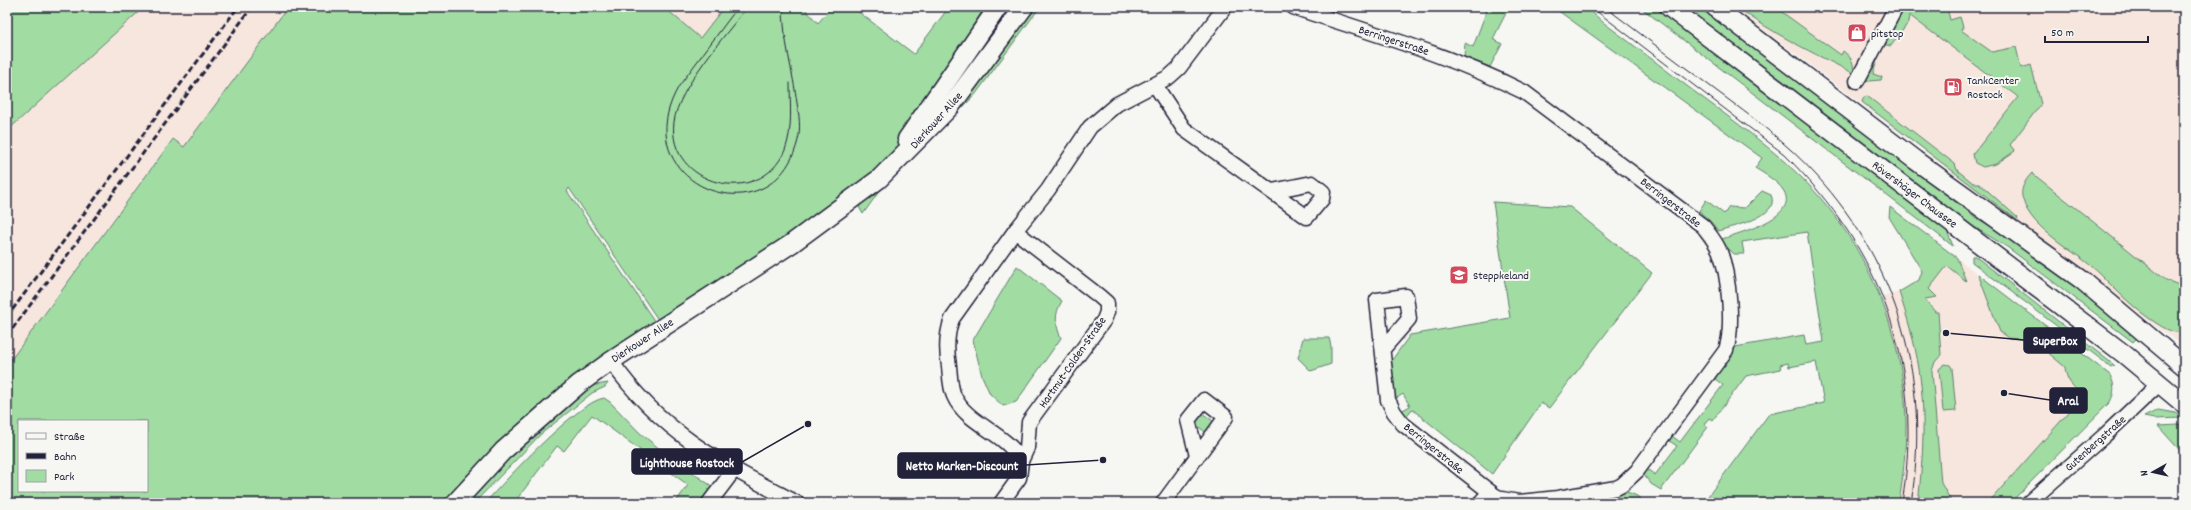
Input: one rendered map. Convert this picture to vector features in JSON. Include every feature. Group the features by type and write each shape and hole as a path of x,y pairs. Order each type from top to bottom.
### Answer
{"main road":[{"name":"Dierkower Allee","path":"849,201 900,149 998,7"},
{"name":"Dierkower Allee","path":"454,503 503,451 579,384 611,361 791,244 879,179 950,107 1024,7"},
{"name":"Rövershäger Chaussee","path":"1669,7 2160,382 2184,404"},
{"path":"1715,7 1915,160 2082,280 2183,364 2160,382"}],"street":[{"path":"1021,461 1011,446 959,405 952,390 946,349 948,329 952,319 1015,231 1048,190 1097,120 1116,104 1169,77 1179,68 1225,7"},
{"name":"Berringerstraße","path":"1293,7 1452,60 1490,75 1524,92 1703,226 1719,251 1723,263 1731,318 1731,338 1726,350 1637,471 1616,488 1558,498 1519,502 1502,499 1490,492 1403,424 1394,412 1388,400 1385,386 1383,349"},
{"path":"1857,81 1896,7"},
{"path":"1155,85 1184,129 1272,191"},
{"name":"Hartmut-Colden-Straße","path":"1001,503 1019,478 1021,461 1027,448 1029,422 1104,320 1107,312 1107,303 1015,231"},
{"path":"611,361 640,398 670,427 690,443 734,470 798,503"},
{"name":"Gutenbergstraße","path":"2028,503 2160,382"},
{"path":"1164,503 1197,456"},
{"path":"708,503 734,470"},
{"path":"1480,503 1490,492"}],"shaded area":[{"path":"144,7 288,7 184,148 172,139 7,365 7,131"},
{"path":"664,7 724,7 700,38"},
{"path":"1734,7 2184,7 2184,346 2157,327"},
{"path":"1890,207 2110,375 2114,383 2114,394 2110,402 2010,503 1899,503 1905,463 1905,405 1902,376 1883,297 1899,292 1919,280 1922,271 1889,217"}],"green space":[{"path":"1580,6 1586,8 1770,149 1800,176 1823,201 1844,229 1862,258 1877,290 1889,322 1898,355 1904,390 1906,424 1904,464 1899,503 1703,503 1769,414 1824,403 1816,362 1789,367 1788,363 1780,365 1781,369 1746,376 1713,420 1709,418 1704,424 1708,427 1661,490 1651,484 1643,474 1647,469 1655,475 1677,446 1668,440 1672,436 1680,442 1723,385 1715,379 1735,347 1804,335 1806,345 1824,342 1807,232 1742,242 1744,254 1734,254 1725,245 1722,239 1757,227 1779,213 1785,205 1786,195 1778,184 1755,168 1762,158 1553,7"},
{"path":"7,7 144,7 7,131"},
{"path":"288,7 664,7 700,38 724,7 803,7 818,23 832,7 852,7 914,54 949,7 985,7 922,105 927,110 880,171 663,327 569,188 567,191 655,322 569,382 528,415 503,439 445,503 7,503 7,365 173,139 184,147"},
{"path":"1034,7 1040,7 975,95 946,124 943,121 972,89"},
{"path":"1488,7 1509,7 1493,39 1502,44 1490,67 1464,57 1465,43 1473,47"},
{"path":"1640,7 1658,7 1939,222 1946,228 1953,246"},
{"path":"1681,7 1698,7 1978,219 1999,231 2061,274 2138,337 2133,342 2007,247 1961,219"},
{"path":"1737,7 1775,7 1841,55 1843,51 1846,53 1853,63 1853,73 1779,34"},
{"path":"1901,7 1947,7 1950,20 1960,17 1963,27 1961,30 1992,52 2016,47 2021,68 2031,65 2041,104 2010,145 2015,151 1996,164 1983,167 1975,163 1973,154 2018,97 1909,15 1908,23 1891,46 1882,44 1873,74 1882,77 1881,80 1868,81 1865,76"},
{"path":"1867,96 1955,164 1957,170 1973,183 1979,183 2018,218 2017,220 1862,102 1864,97"},
{"path":"938,126 941,129 878,193 863,214 859,207 872,191"},
{"path":"2032,173 2166,280 2184,287 2184,333 2169,330 2140,312 2090,265 2056,240 2035,221 2028,211 2022,196 2023,185"},
{"path":"1762,191 1771,195 1772,203 1769,209 1763,215 1744,223 1718,231 1699,211 1706,200 1724,214 1729,207 1745,208"},
{"path":"1493,202 1570,207 1652,273 1549,408 1541,403 1492,474 1412,409 1406,417 1401,411 1410,406 1403,394 1395,399 1389,364 1410,335 1510,318"},
{"path":"1890,207 1957,258 1966,281 1947,266 1929,289 1937,297 1925,299 1935,312 1938,312 1941,355 1935,362 1932,371 1941,483 1952,503 1918,503 1923,436 1921,386 1913,340 1899,292 1919,280 1922,271 1889,217"},
{"path":"1972,256 1975,256 2114,365 2111,367 1972,262"},
{"path":"1017,266 1062,301 1059,306 1056,319 1061,338 1016,402 1003,406 990,394 982,376 973,340"},
{"path":"1978,274 2110,375 2114,385 2114,392 2110,402 2010,503 1988,503 2084,395 2070,383 2065,367 2033,340 2008,338 2000,332"},
{"path":"1303,338 1329,338 1331,346 1331,364 1311,371 1298,358"},
{"path":"1945,364 1950,365 1952,368 1956,411 1943,412 1939,369"},
{"path":"608,383 605,387 592,393 541,434 474,503 466,503 539,428 590,386"},
{"path":"604,398 610,402 640,433 666,454 713,487 703,503 692,499 689,503 675,503 688,485 592,415 564,451 557,446 514,503 485,503 524,461 560,427 592,403"},
{"path":"2158,410 2175,413 2183,418 2154,419 2144,417"},
{"path":"1202,413 1213,421 1205,432 1194,423"},
{"path":"2179,425 2184,428 2184,455 2158,426"},
{"path":"1627,492 1637,496 1645,503 1611,503 1617,496"}],"tram line":[{"path":"738,7 679,86 666,121 670,151 685,174 707,189 734,194 761,189 783,171 798,140 799,117 786,43 783,7"},
{"path":"747,7 704,62 693,78 677,108 674,122 675,144 684,161 699,174 717,182 737,184 756,180 773,169 785,150 788,142 790,83"},
{"path":"1591,7 1784,154 1818,191 1847,230 1870,271 1888,313 1901,358 1907,404 1908,452 1902,503"},
{"path":"1605,7 1781,141 1805,163 1845,210 1869,248 1888,287 1902,328 1912,370 1916,414 1916,458 1911,503"}],"railway":[{"path":"7,317 238,7"},
{"path":"7,336 252,7"}],"place":[{"name":"pitstop","path":"1857,33"},
{"name":"TankCenter Rostock","path":"1953,87"},
{"name":"Steppkeland","path":"1459,275"},
{"name":"SuperBox","path":"1946,333"},
{"name":"Aral","path":"2004,393"},
{"name":"Lighthouse Rostock","path":"808,424"},
{"name":"Netto Marken-Discount","path":"1103,460"}]}
